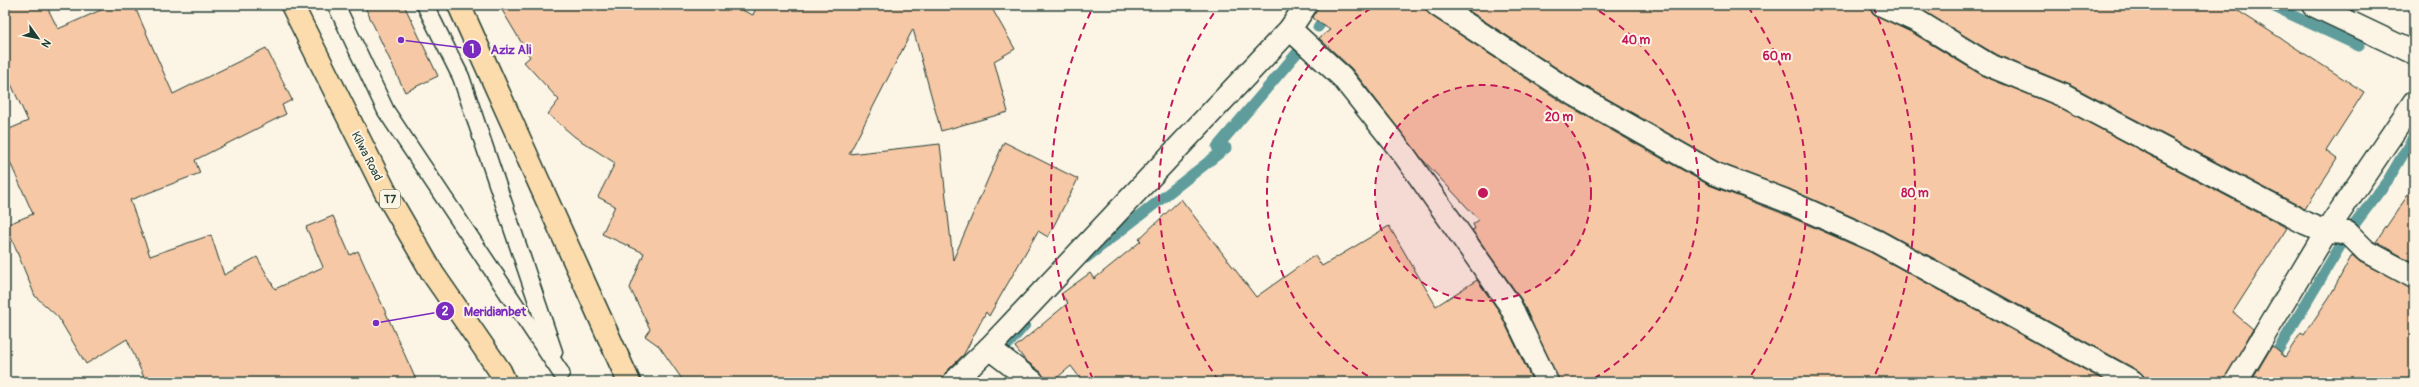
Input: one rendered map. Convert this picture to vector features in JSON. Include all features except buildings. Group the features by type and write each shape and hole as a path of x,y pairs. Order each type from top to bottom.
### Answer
{"highway":[{"name":"Kilwa Road","path":"292,5 386,193 433,274 500,371 505,382"},
{"path":"459,5 629,382"}],"street":[{"path":"954,382 989,348 1290,29 1306,5"},
{"path":"1438,5 1572,93 1715,174 1784,200 1876,241 2133,382"},
{"path":"1882,5 1919,22 1989,64 2062,95 2218,178 2326,232 2348,233 2366,251 2414,278"},
{"path":"2313,5 2414,53"},
{"path":"1290,29 1342,77 1405,156 1510,305 1547,382"},
{"path":"2236,382 2326,232 2414,102"},
{"path":"989,348 1033,382"}],"lane":[{"path":"336,5 386,111 562,378"},
{"path":"425,5 461,76 562,378"}],"waterway":[{"path":"1318,27 1334,5"},
{"path":"2270,5 2359,46"},
{"path":"1217,147 1308,40"},
{"path":"2259,382 2348,233 2388,180 2414,136"},
{"path":"1086,258 1226,148"},
{"path":"997,357 1025,325"}],"place":[{"name":"Aziz Ali","path":"401,40"},
{"name":"Meridianbet","path":"376,323"}]}
